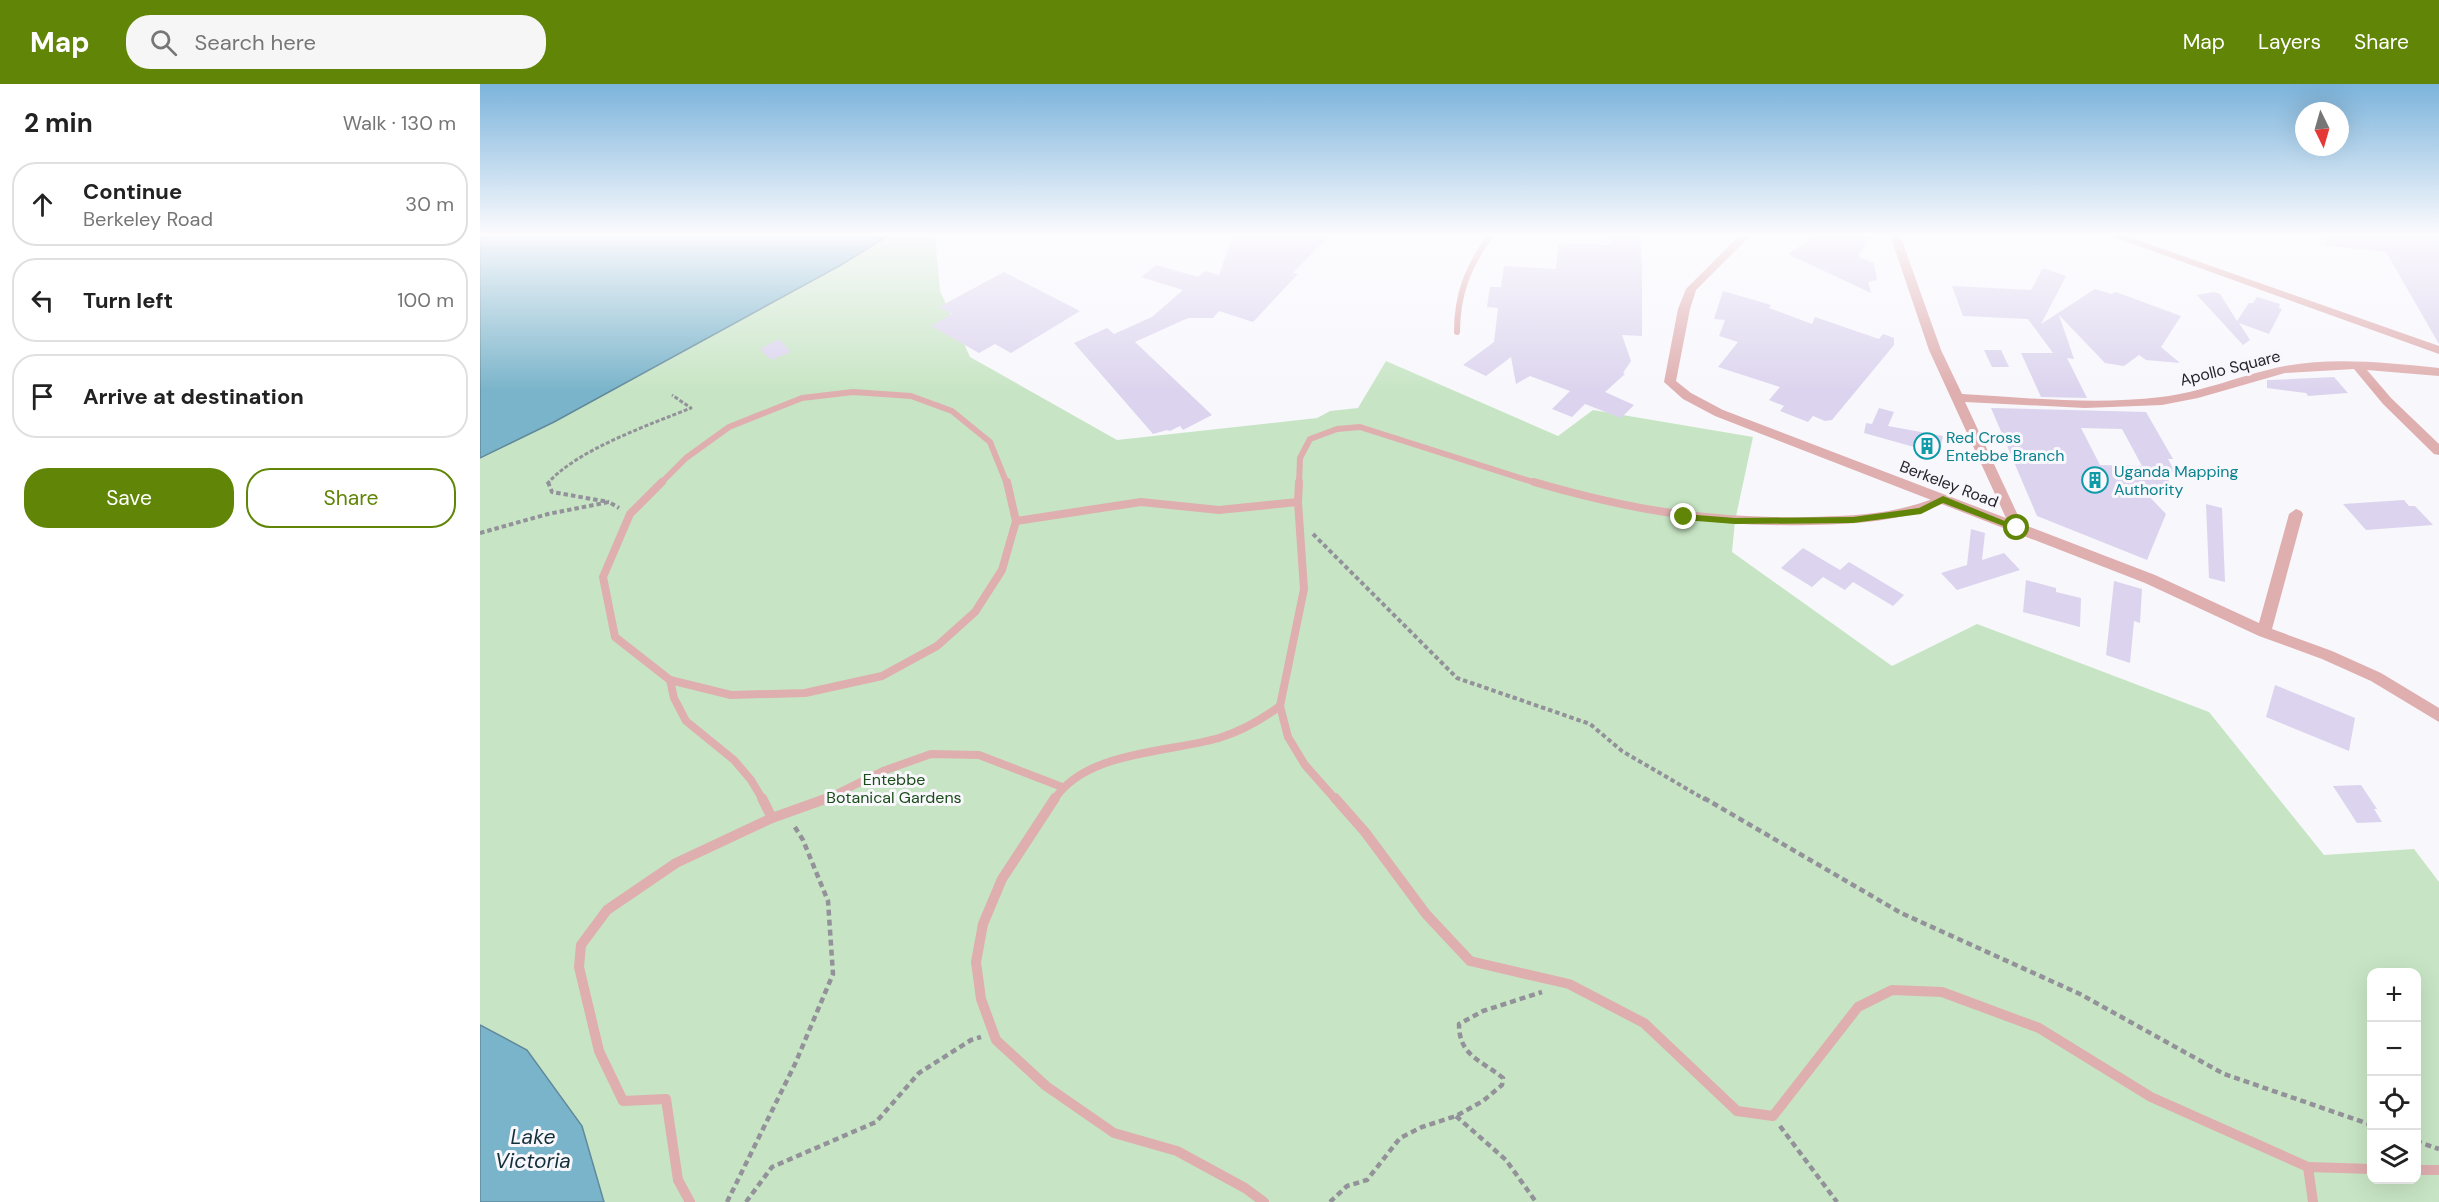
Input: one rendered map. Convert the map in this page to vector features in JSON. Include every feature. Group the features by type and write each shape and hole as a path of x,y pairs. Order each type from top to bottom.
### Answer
{"street":[{"name":"Berkeley Road","path":"1694,287 1684,309 1670,382 1687,396 1719,413 2150,579 2264,632 2327,655 2376,677 2439,716"},
{"path":"1913,287 1935,350 2017,528"},
{"path":"2261,287 2439,350"},
{"name":"Apollo Square","path":"1958,398 2036,403 2117,404 2192,396 2271,373 2303,367 2379,366 2439,372"},
{"path":"2358,367 2387,401 2439,451"},
{"path":"2264,632 2296,514"}],"lane":[{"path":"1457,332 1455,312 1461,287"},
{"path":"853,392 911,396 952,411 990,442 1010,490 1016,521 1002,570 975,612 937,646 882,676 805,693 731,695 670,680 615,637 603,578 630,514 687,458 729,427 802,398 853,392"},
{"path":"1943,500 1921,510 1853,520 1735,521 1684,517 1623,506 1552,487 1360,428 1337,429 1310,439 1300,458 1298,502 1304,589 1280,706 1288,737 1305,765 1365,832 1426,914 1470,961 1569,984 1644,1023 1737,1111 1773,1116 1858,1007 1892,990 1942,992 1990,1008 2038,1028 2151,1097 2308,1167 2367,1170"},
{"path":"1016,521 1141,502 1219,510 1298,502"},
{"path":"670,680 674,704 690,729 733,759 758,789 772,818"},
{"path":"1264,1202 1245,1188 1177,1151 1114,1132 1046,1086 996,1040 981,999 976,962 983,924 1002,879 1062,787 1090,769 1120,759 1219,738 1253,725 1280,706"},
{"path":"690,1202 678,1180 666,1099 623,1101 598,1051 579,967 582,945 608,910 676,863 772,818 838,795 883,771 931,754 979,756 1062,787"},
{"path":"2308,1167 2313,1202"},
{"path":"2421,1170 2439,1170"}],"path":[{"path":"630,514 609,502 552,492 547,483 567,466 612,440 691,408 672,395"},
{"path":"480,533 548,514 609,502"},
{"path":"1299,520 1457,678 1590,724 1622,751 1901,913 2080,994 2224,1074 2367,1123"},
{"path":"728,1202 795,1064 833,974 828,901 803,840 786,813"},
{"path":"1330,1202 1347,1186 1367,1180 1400,1138 1422,1126 1456,1116 1483,1101 1502,1085 1503,1078 1463,1047 1457,1037 1459,1024 1483,1011 1569,984"},
{"path":"746,1202 772,1167 876,1122 919,1073 971,1040 993,1033"},
{"path":"1456,1116 1506,1160 1536,1202"},
{"path":"1773,1116 1837,1202"},
{"path":"2421,1143 2439,1149"}],"green space":[{"name":"Entebbe Botanical Gardens","path":"800,287 940,287 970,357 1117,440 1317,418 1330,411 1358,408 1386,361 1558,436 1593,410 1753,437 1735,521 1732,552 1892,666 1977,624 2209,712 2324,855 2414,849 2439,882 2439,1202 604,1202 582,1126 527,1051 480,1025 480,458 554,422"}],"water":[{"path":"480,287 800,287 554,422 480,458"},
{"name":"Lake Victoria","path":"480,1025 527,1050 582,1126 604,1202 480,1202"}],"building":[{"path":"976,287 1034,287 1080,311 1011,353 995,344 979,353 931,326 952,314 939,307"},
{"path":"1174,287 1286,287 1253,322 1219,311 1213,318 1188,318 1135,342 1212,415 1183,430 1180,426 1170,431 1153,434 1074,343 1107,328 1114,334 1152,317 1183,290"},
{"path":"1490,287 1642,287 1642,336 1622,335 1631,361 1623,373 1625,374 1605,392 1634,405 1621,418 1585,404 1572,417 1552,409 1570,391 1530,376 1516,384 1511,357 1486,376 1463,365 1494,342 1498,308 1487,307"},
{"path":"1859,287 1869,287 1871,293"},
{"path":"1952,287 2031,290 2033,287 2060,287 2041,324 2095,289 2111,294 2116,292 2181,316 2161,347 2180,363 2146,360 2139,355 2124,366 2105,363 2059,315 2074,359 2067,358 2087,398 2041,397 2021,353 2053,353 2028,319 1963,316"},
{"path":"2406,287 2439,287 2439,344"},
{"path":"1723,291 1771,305 1769,308 1812,324 1815,317 1879,339 1883,334 1894,338 1894,345 1832,420 1825,421 1813,416 1808,422 1780,411 1784,406 1769,400 1780,387 1718,367 1738,342 1719,336 1725,320 1714,319"},
{"path":"2214,292 2220,294 2237,321 2249,303 2253,303 2257,297 2280,304 2279,308 2282,309 2269,334 2239,323 2250,340 2243,345 2197,295"},
{"path":"779,339 791,352 771,360 760,349"},
{"path":"1984,350 2001,350 2009,367 1992,367"},
{"path":"2334,377 2348,393 2308,396 2306,393 2267,388 2267,380"},
{"path":"1879,408 1894,412 1888,426 1943,436 1939,454 1864,433 1866,423 1872,424"},
{"name":"Uganda Mapping Authority","path":"1991,408 2146,412 2173,459 2168,459 2175,472 2164,472 2174,491 2143,490 2166,514 2147,560 2037,516","holes":["2081,428 2122,429 2142,466 2100,465"]},
{"path":"2404,500 2409,506 2415,506 2433,525 2366,530 2343,504"},
{"path":"2206,504 2222,508 2225,582 2209,578"},
{"path":"1971,529 1985,533 1982,560 2004,553 2020,570 1957,590 1941,573 1967,565"},
{"path":"1803,548 1840,570 1849,562 1904,595 1893,606 1853,582 1845,590 1823,577 1812,587 1781,568"},
{"path":"2026,580 2056,588 2056,592 2081,598 2080,627 2023,612"},
{"path":"2114,581 2142,589 2140,623 2134,621 2130,663 2106,655"},
{"path":"2275,685 2355,718 2349,751 2266,717"},
{"path":"2361,785 2377,809 2374,809 2382,822 2357,823 2333,786"}],"place":[{"name":"Red Cross Entebbe Branch","path":"1927,446"},
{"name":"Uganda Mapping Authority","path":"2095,480"}],"route":[{"path":"1684,517 1735,521 1853,520 1887,517 1921,510 1943,500 2017,528"}]}
